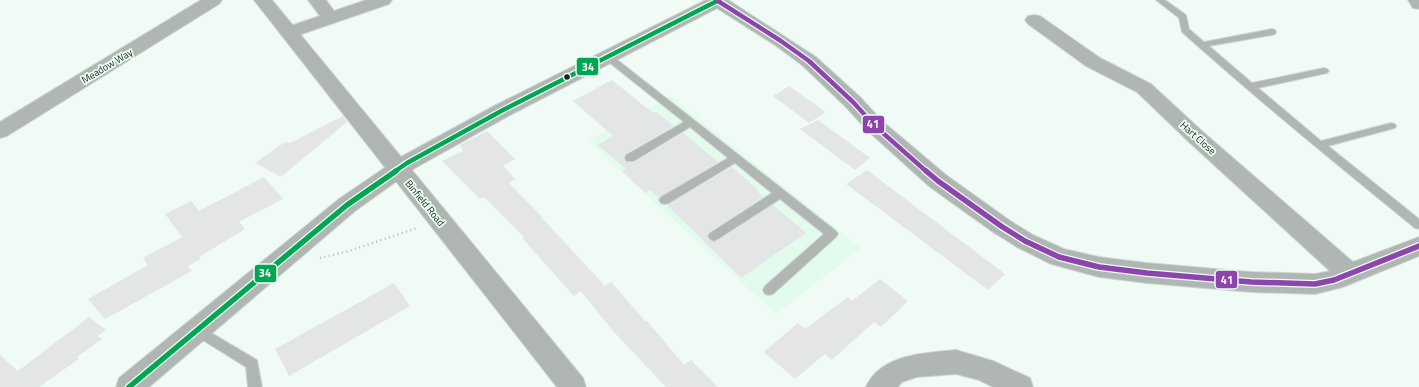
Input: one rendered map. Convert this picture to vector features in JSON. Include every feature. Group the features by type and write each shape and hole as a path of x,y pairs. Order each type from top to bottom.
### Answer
{"main road":[{"name":"Binfield Road","path":"263,0 573,387"}],"street":[{"name":"Meadow Way","path":"0,131 213,0"},
{"path":"317,0 331,18"},
{"path":"290,32 383,0"},
{"path":"129,387 347,205 398,170 427,151 503,110 719,0 781,40 809,61 849,98 875,126 938,181 1001,226 1026,241 1059,257 1099,267 1250,282 1315,284 1334,280 1419,246"},
{"path":"1417,0 1419,4"},
{"name":"Hart Close","path":"1034,20 1093,62 1144,88 1196,137 1350,274"},
{"path":"879,387 893,374 917,364 956,362 984,369 1020,387"}],"lane":[{"path":"1160,0 1183,17 1185,30 1202,46 1319,145 1419,225"},
{"path":"1202,46 1272,32"},
{"path":"608,57 832,234 769,290"},
{"path":"1250,87 1324,71"},
{"path":"630,158 692,122"},
{"path":"1319,145 1391,126"},
{"path":"665,200 736,158"},
{"path":"714,236 780,193"},
{"path":"198,330 252,364 255,387"}],"path":[{"path":"290,253 302,260 313,260 349,251 420,226"}],"shaded area":[{"path":"670,96 861,248 776,314 588,141"}],"building":[{"path":"612,80 653,113 656,112 674,126 625,154 625,162 635,162 683,133 718,162 659,198 650,190 645,193 622,171 626,169 598,145 613,136 573,101"},
{"path":"789,86 826,112 809,123 773,96"},
{"path":"343,116 347,122 281,177 255,163 285,142 290,143"},
{"path":"818,120 870,158 855,170 800,129"},
{"path":"487,131 515,159 503,166 515,179 509,183 605,286 611,282 646,322 647,321 684,365 691,360 718,387 666,387 613,331 581,291 574,296 522,238 524,237 484,197 480,199 442,161 463,151 460,145"},
{"path":"732,167 757,189 756,190 763,197 709,232 707,235 709,240 713,242 719,240 773,205 806,233 741,278 667,205"},
{"path":"867,170 1005,274 988,290 846,184"},
{"path":"264,177 283,199 239,222 245,229 199,257 201,259 188,266 192,271 105,319 88,299 148,265 143,258 182,237 165,214 191,201 199,211"},
{"path":"880,279 908,301 881,327 874,322 832,360 825,354 795,379 764,352 798,323 805,329 848,297 852,301"},
{"path":"394,283 410,306 289,376 275,349"},
{"path":"89,317 106,330 98,336 102,339 77,357 79,359 39,387 0,387 0,355 18,371"}],"transit line":[{"name":"34","path":"129,387 347,205 407,163 503,110 719,0"},
{"name":"41","path":"718,1 781,41 809,61 853,102 875,126 938,181 1001,226 1025,241 1059,257 1099,267 1147,273 1251,282 1315,284 1334,280 1419,246"}]}
